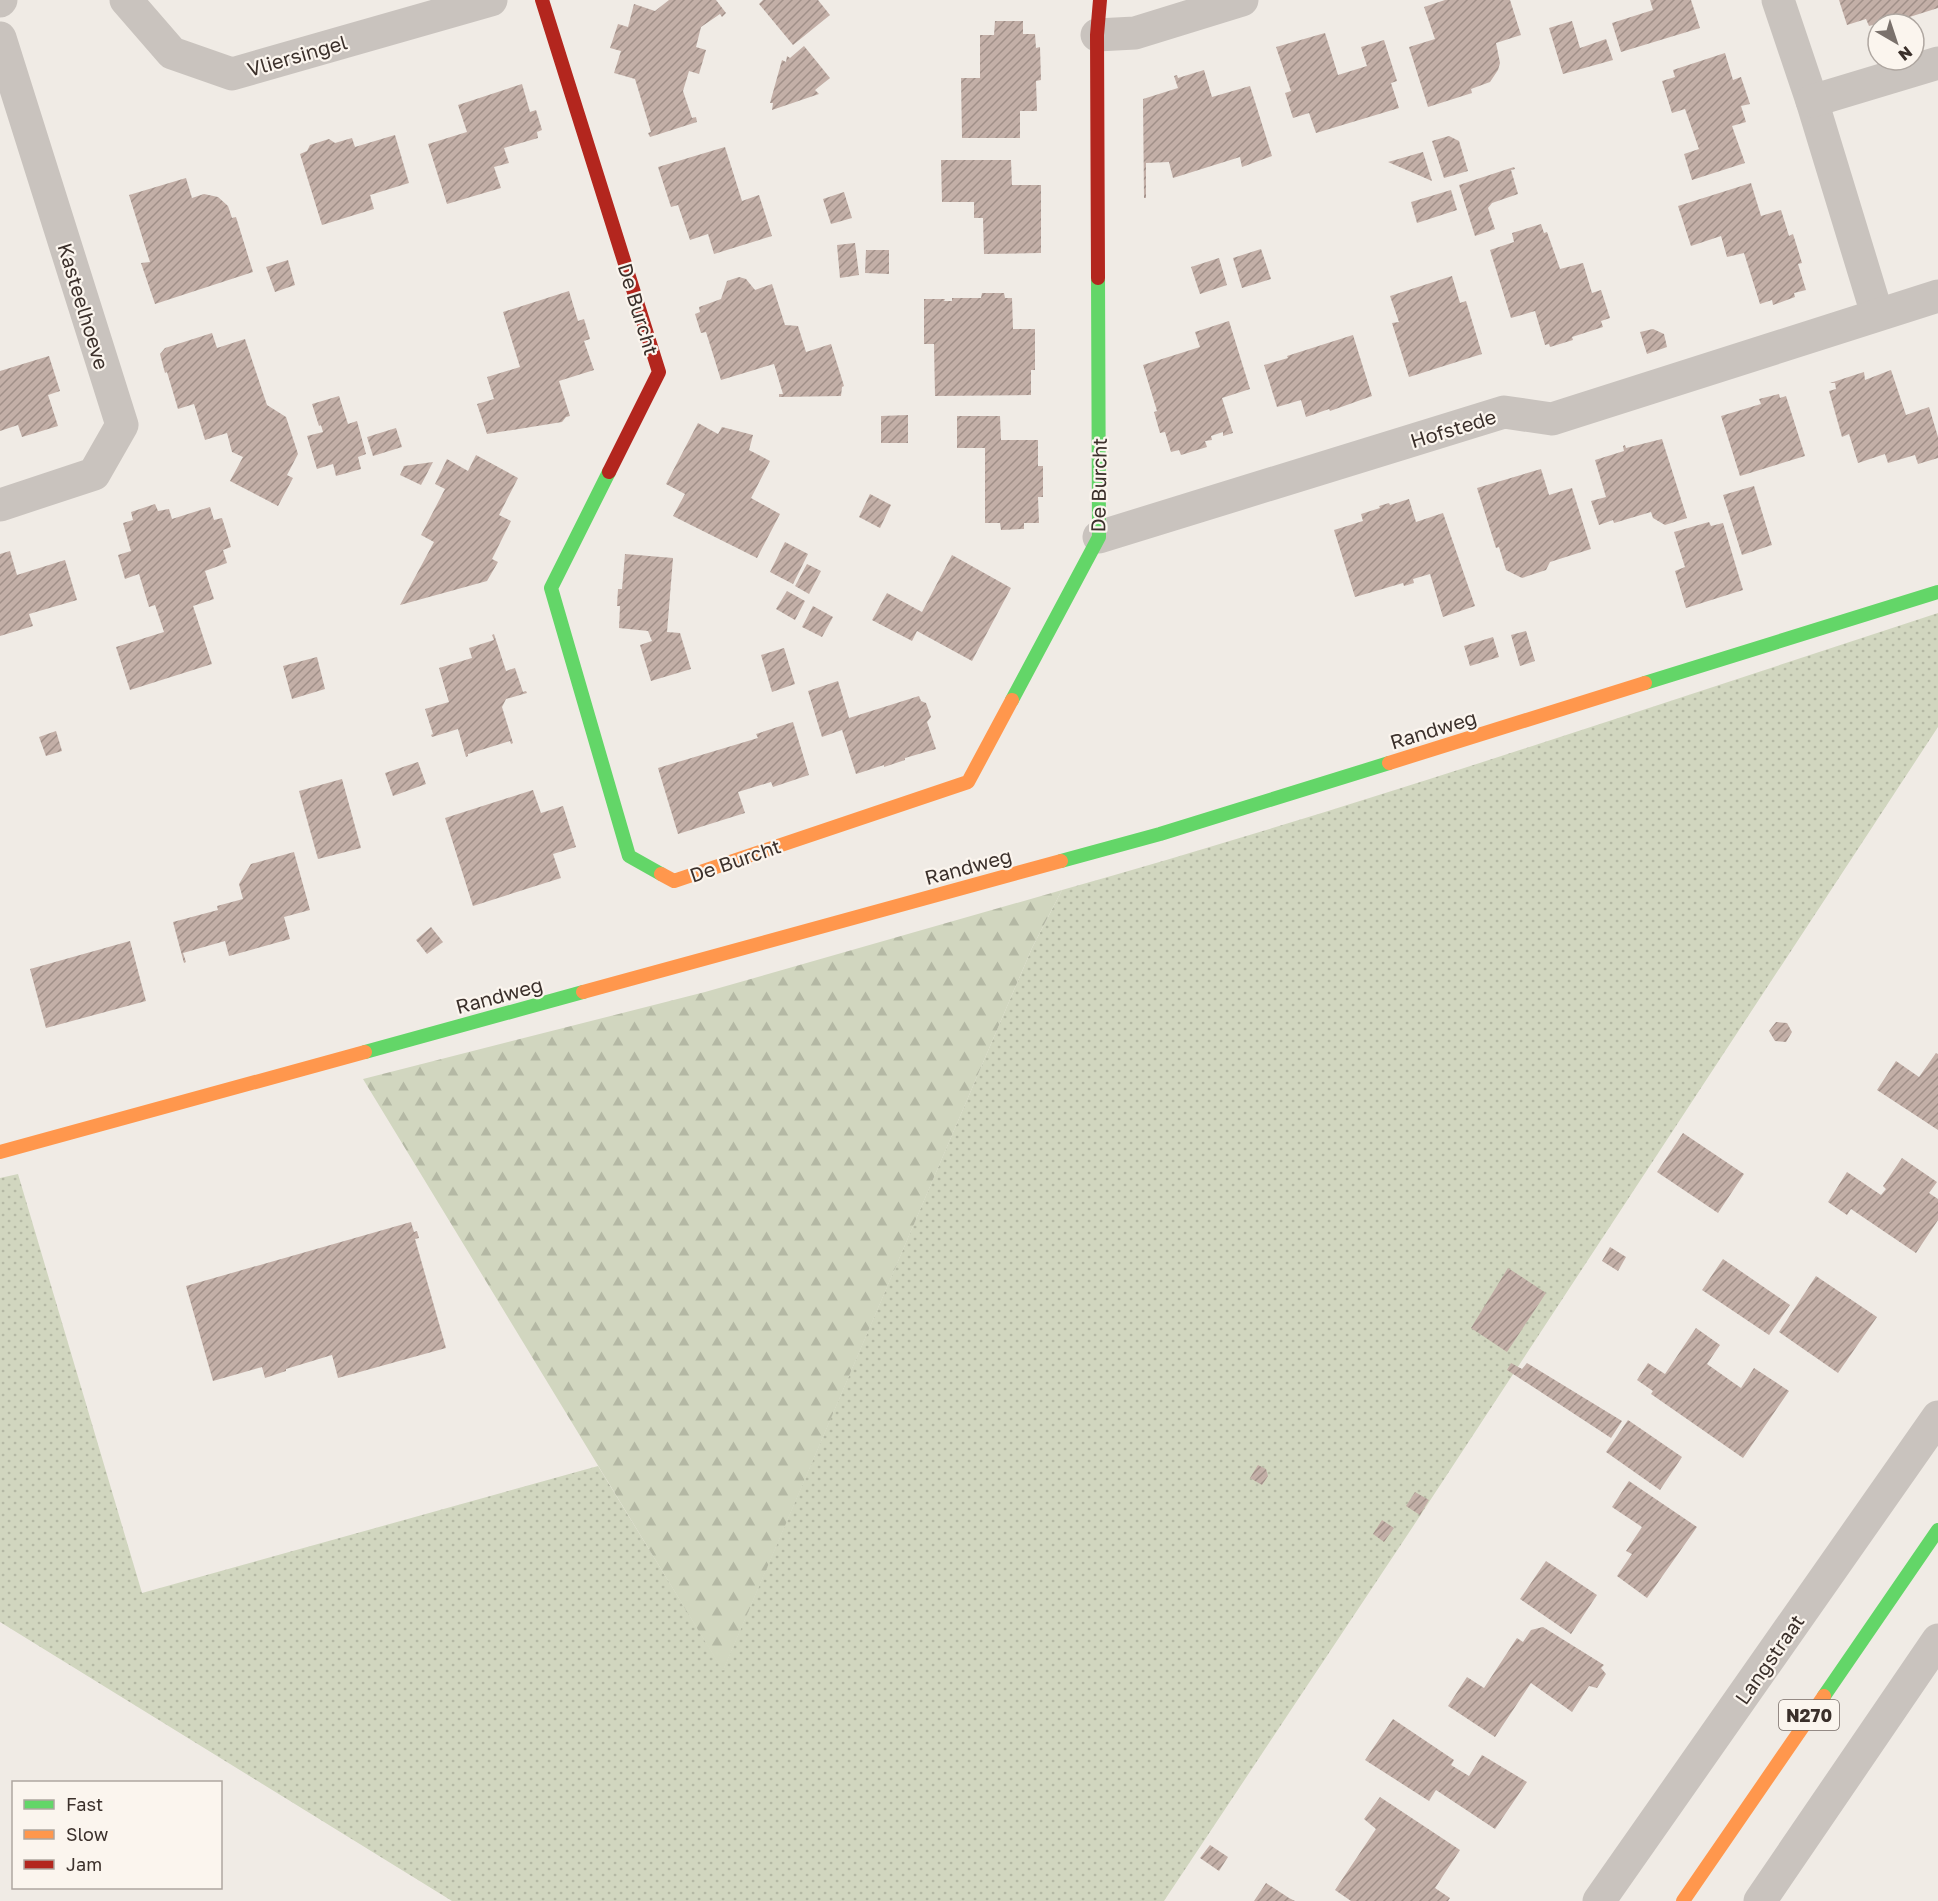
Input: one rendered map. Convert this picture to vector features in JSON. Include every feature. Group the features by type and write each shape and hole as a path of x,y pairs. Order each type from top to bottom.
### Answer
{"street":[{"name":"Vliersingel","path":"126,0 172,53 232,74 491,0"},
{"name":"De Burcht","path":"542,0 659,372 551,588 629,856 674,881 969,782 1099,537 1097,35 1100,0"},
{"path":"1097,35 1135,33 1242,0"},
{"path":"1778,0 1812,101 1877,315"},
{"name":"Kasteelhoeve","path":"0,39 122,425 94,474 0,505"},
{"path":"1812,101 1938,63"},
{"name":"Hofstede","path":"1099,537 1504,412 1552,419 1938,296"},
{"name":"Randweg","path":"0,1152 1160,834 1938,592"},
{"name":"Langstraat","path":"1599,1901 1938,1417"},
{"name":"N270","path":"1683,1901 1938,1530"},
{"path":"1760,1901 1937,1642"}],"green space":[{"path":"1938,613 1938,727 1164,1901 452,1901 0,1622 0,1178 18,1174 142,1593 598,1466 723,1670 1032,948 1062,890 1392,791"},
{"path":"1062,890 1032,948 723,1671 363,1079 705,992"}],"building":[{"path":"669,0 716,0 726,13 722,17 720,14 701,27 696,47 706,50 699,74 689,71 683,91 692,118 696,117 697,122 650,137 648,133 651,132 635,79 614,73 621,51 610,48 618,24 628,27 634,4 655,11"},
{"path":"763,0 818,0 830,15 793,45 759,4"},
{"path":"1445,0 1510,0 1521,35 1496,43 1500,63 1490,82 1471,89 1472,93 1428,107 1409,47 1435,39 1424,7"},
{"path":"1650,0 1691,0 1700,28 1621,52 1612,23 1653,10"},
{"path":"1839,0 1938,0 1938,8 1925,12 1866,12 1866,19 1847,25"},
{"path":"995,21 1023,21 1023,34 1035,34 1036,48 1040,47 1041,80 1036,81 1037,111 1020,111 1020,138 962,138 961,78 980,78 980,35 994,35"},
{"path":"1572,21 1580,48 1606,39 1613,60 1563,74 1549,28"},
{"path":"1325,33 1338,75 1367,66 1361,47 1384,40 1397,81 1391,83 1399,108 1316,133 1309,113 1293,118 1285,93 1291,91 1276,47"},
{"path":"804,46 830,78 815,90 819,94 772,110 773,103 770,103 782,60 786,62 787,56 790,58"},
{"path":"1725,53 1733,80 1741,77 1750,104 1741,106 1746,122 1732,126 1745,163 1692,180 1684,154 1699,149 1685,109 1672,113 1662,81 1675,77 1673,70"},
{"path":"1204,70 1212,97 1250,86 1272,156 1242,167 1240,157 1173,178 1169,162 1146,163 1146,198 1144,198 1143,99 1178,88 1174,76 1177,75 1178,78"},
{"path":"522,84 530,112 536,110 542,130 537,132 538,138 504,148 509,163 494,167 501,188 447,204 428,144 467,132 458,105"},
{"path":"395,135 409,183 370,195 374,209 322,225 300,154 307,151 310,145 329,139 335,143 352,138 355,147"},
{"path":"1449,136 1459,141 1468,171 1444,178 1432,141"},
{"path":"725,147 742,201 759,195 772,236 714,254 708,234 690,240 678,205 671,207 658,167"},
{"path":"1423,152 1432,181 1388,162"},
{"path":"941,160 1011,160 1012,185 1041,185 1041,253 984,254 983,218 974,218 974,202 942,202"},
{"path":"1514,167 1515,169 1511,170 1518,194 1492,203 1488,208 1495,229 1475,236 1459,185"},
{"path":"186,178 192,198 204,194 218,197 228,206 232,218 236,217 253,272 155,304 141,263 150,262 129,195"},
{"path":"1751,183 1761,216 1781,210 1789,236 1793,234 1802,263 1798,264 1806,290 1794,293 1795,297 1773,305 1772,300 1760,304 1744,253 1727,257 1721,236 1691,246 1678,206"},
{"path":"1451,190 1457,210 1417,223 1411,202"},
{"path":"844,192 852,218 831,224 823,199"},
{"path":"1541,224 1544,233 1547,232 1560,269 1583,263 1592,293 1601,290 1610,318 1601,321 1603,327 1550,347 1549,344 1545,345 1535,311 1511,318 1490,250 1514,242 1512,233"},
{"path":"855,243 859,275 840,278 837,245"},
{"path":"1261,249 1271,279 1242,288 1233,258"},
{"path":"866,250 889,250 889,274 865,273"},
{"path":"1219,258 1227,285 1200,294 1191,267"},
{"path":"288,260 295,285 275,292 266,267"},
{"path":"1452,276 1460,303 1466,301 1482,354 1409,377 1392,323 1399,322 1390,296"},
{"path":"739,277 746,279 755,290 772,284 785,325 798,326 806,352 831,344 844,386 841,396 779,397 779,394 783,394 774,364 721,380 706,332 701,333 695,314 700,312 699,307 721,299 727,281"},
{"path":"569,291 578,321 584,319 590,339 584,341 594,370 559,381 570,416 562,422 487,434 477,404 494,399 487,377 520,367 503,312"},
{"path":"982,293 1004,293 1005,298 1012,298 1013,329 1035,329 1035,370 1031,370 1031,395 935,396 934,344 924,344 924,299 952,301 952,298 981,298"},
{"path":"1229,321 1250,389 1222,398 1233,433 1223,436 1223,432 1211,436 1212,440 1205,441 1207,447 1181,455 1179,450 1171,452 1165,432 1160,433 1154,412 1157,411 1143,365 1200,347 1195,332"},
{"path":"1653,329 1664,334 1667,347 1647,354 1640,332"},
{"path":"212,333 217,348 245,339 267,405 286,417 298,454 287,475 293,478 278,506 230,481 243,457 232,452 227,433 205,440 194,404 178,409 160,354 165,348"},
{"path":"1353,335 1372,396 1306,417 1301,400 1277,407 1264,365"},
{"path":"49,356 60,391 48,395 58,426 22,437 18,425 0,431 0,371"},
{"path":"1891,370 1906,415 1929,407 1938,437 1938,458 1918,464 1915,455 1888,463 1885,454 1858,463 1849,434 1842,437 1829,391 1836,389 1835,383 1830,383 1864,372 1865,380"},
{"path":"1779,394 1780,398 1786,396 1805,456 1740,476 1721,416 1761,404 1759,399"},
{"path":"339,396 348,424 357,421 366,454 358,457 361,469 336,476 333,464 317,469 307,436 323,432 312,404"},
{"path":"908,415 908,443 881,443 881,416"},
{"path":"957,416 1000,416 1001,440 1038,440 1038,466 1043,466 1043,497 1038,497 1039,523 1024,523 1024,529 1001,530 1000,523 985,523 985,448 957,448"},
{"path":"698,423 718,434 722,427 753,435 749,450 770,461 751,498 780,514 757,558 673,516 685,494 666,484"},
{"path":"396,428 402,447 373,456 367,437"},
{"path":"1662,439 1687,518 1665,525 1653,518 1651,512 1599,525 1591,501 1606,497 1595,460 1624,451 1623,446 1625,445 1626,448"},
{"path":"476,455 518,478 499,515 511,521 492,559 498,562 487,581 400,605 434,542 421,535 445,489 435,484 447,459 468,471"},
{"path":"433,462 421,485 400,475 404,466"},
{"path":"1541,469 1549,495 1572,488 1591,549 1550,562 1546,570 1522,578 1506,570 1499,547 1496,548 1477,488"},
{"path":"1754,486 1772,545 1742,555 1723,495"},
{"path":"870,494 891,505 880,528 859,517"},
{"path":"1409,499 1416,522 1443,513 1475,606 1443,617 1430,574 1413,579 1414,583 1404,586 1403,583 1355,597 1334,530 1363,521 1361,514 1380,508 1379,506"},
{"path":"155,504 158,511 169,509 172,519 210,507 214,520 222,518 231,547 223,550 227,563 205,571 214,599 193,606 212,664 130,690 116,647 164,632 155,605 149,607 139,574 125,579 118,555 131,551 123,523 133,520 131,512"},
{"path":"1709,522 1711,526 1723,523 1743,590 1686,608 1675,571 1685,567 1674,532"},
{"path":"785,542 808,554 793,584 770,572"},
{"path":"10,551 17,575 65,560 77,600 29,614 33,626 0,636 0,554"},
{"path":"625,554 673,558 667,632 680,633 691,669 651,681 640,645 652,641 648,631 619,628 618,589 622,589"},
{"path":"952,555 1011,588 972,661 917,631 912,641 872,620 887,593 922,612"},
{"path":"807,564 821,571 809,594 795,586"},
{"path":"787,591 805,601 795,620 776,609"},
{"path":"813,606 833,617 822,637 802,627"},
{"path":"1526,631 1535,661 1520,666 1511,635"},
{"path":"494,634 506,671 515,668 523,692 527,693 506,699 502,707 513,743 511,744 510,741 468,754 466,757 458,729 432,737 425,709 449,702 439,668 472,658 469,648 494,640 492,635"},
{"path":"1493,637 1499,657 1470,666 1464,646"},
{"path":"784,648 795,684 772,692 761,655"},
{"path":"317,657 325,689 292,699 283,666"},
{"path":"838,681 849,718 919,696 921,701 926,703 931,717 927,722 936,749 856,774 842,730 822,737 808,691"},
{"path":"793,722 809,775 773,787 771,782 738,792 745,813 678,834 658,768 758,738 756,734"},
{"path":"56,731 62,751 46,756 39,737"},
{"path":"418,762 426,784 393,796 385,773"},
{"path":"342,779 361,848 318,859 299,791"},
{"path":"533,790 541,813 563,806 576,847 553,854 561,878 473,906 445,818"},
{"path":"294,852 310,910 284,917 290,939 229,956 225,941 183,953 186,962 184,963 173,922 218,910 217,906 243,899 239,884 251,864"},
{"path":"431,927 443,942 427,954 416,940"},
{"path":"130,941 146,1001 46,1028 30,969"},
{"path":"1776,1022 1787,1023 1792,1032 1786,1042 1775,1041 1769,1031"},
{"path":"1936,1053 1938,1054 1938,1130 1877,1090 1896,1061 1919,1077"},
{"path":"1683,1133 1744,1174 1718,1213 1657,1172"},
{"path":"1902,1158 1937,1182 1929,1193 1938,1199 1938,1220 1916,1253 1851,1209 1847,1215 1828,1202 1847,1172 1881,1195 1886,1189 1883,1186"},
{"path":"411,1222 419,1238 415,1239 446,1348 338,1378 332,1355 265,1378 262,1367 213,1381 186,1286"},
{"path":"1610,1247 1626,1257 1618,1271 1602,1261"},
{"path":"1723,1259 1790,1305 1769,1335 1702,1290"},
{"path":"1508,1268 1546,1293 1507,1352 1471,1328"},
{"path":"1816,1276 1877,1317 1838,1373 1779,1332"},
{"path":"1696,1328 1720,1345 1707,1364 1741,1388 1754,1368 1789,1391 1743,1458 1651,1394 1653,1391 1637,1380 1648,1363 1665,1374"},
{"path":"1511,1363 1522,1369 1527,1363 1622,1421 1611,1438 1507,1370"},
{"path":"1628,1420 1682,1457 1660,1490 1606,1452"},
{"path":"1258,1465 1266,1469 1268,1476 1262,1485 1250,1478"},
{"path":"1629,1481 1697,1527 1647,1598 1617,1576 1632,1554 1626,1551 1642,1527 1612,1507"},
{"path":"1415,1492 1429,1500 1420,1515 1406,1506"},
{"path":"1382,1520 1394,1528 1384,1542 1373,1534"},
{"path":"1546,1561 1597,1595 1571,1634 1520,1599"},
{"path":"1543,1627 1604,1665 1601,1668 1606,1674 1597,1688 1589,1686 1572,1712 1531,1683 1495,1737 1448,1706 1467,1677 1484,1688 1517,1638 1523,1642 1531,1630"},
{"path":"1393,1719 1454,1760 1451,1765 1469,1776 1482,1755 1527,1782 1495,1829 1436,1790 1429,1801 1365,1760"},
{"path":"1380,1797 1460,1850 1435,1888 1450,1898 1448,1901 1351,1901 1335,1890 1376,1829 1364,1819"},
{"path":"1210,1845 1228,1857 1219,1871 1200,1858"},
{"path":"1266,1883 1289,1898 1295,1901 1254,1901"}],"traffic: fast":[{"path":"1012,700 1099,537 1098,278"},
{"path":"609,472 551,588 629,856 661,874"},
{"path":"1645,683 1938,592"},
{"path":"1061,861 1160,834 1389,763"},
{"path":"365,1052 583,992"},
{"path":"1824,1696 1938,1530"}],"traffic: slow":[{"path":"1389,763 1645,683"},
{"path":"661,874 674,881 968,782 1012,700"},
{"path":"583,992 1061,861"},
{"path":"0,1152 365,1052"},
{"path":"1683,1901 1824,1696"}],"traffic: jam":[{"path":"542,0 659,372 609,472"},
{"path":"1098,278 1097,35 1100,0"}]}
